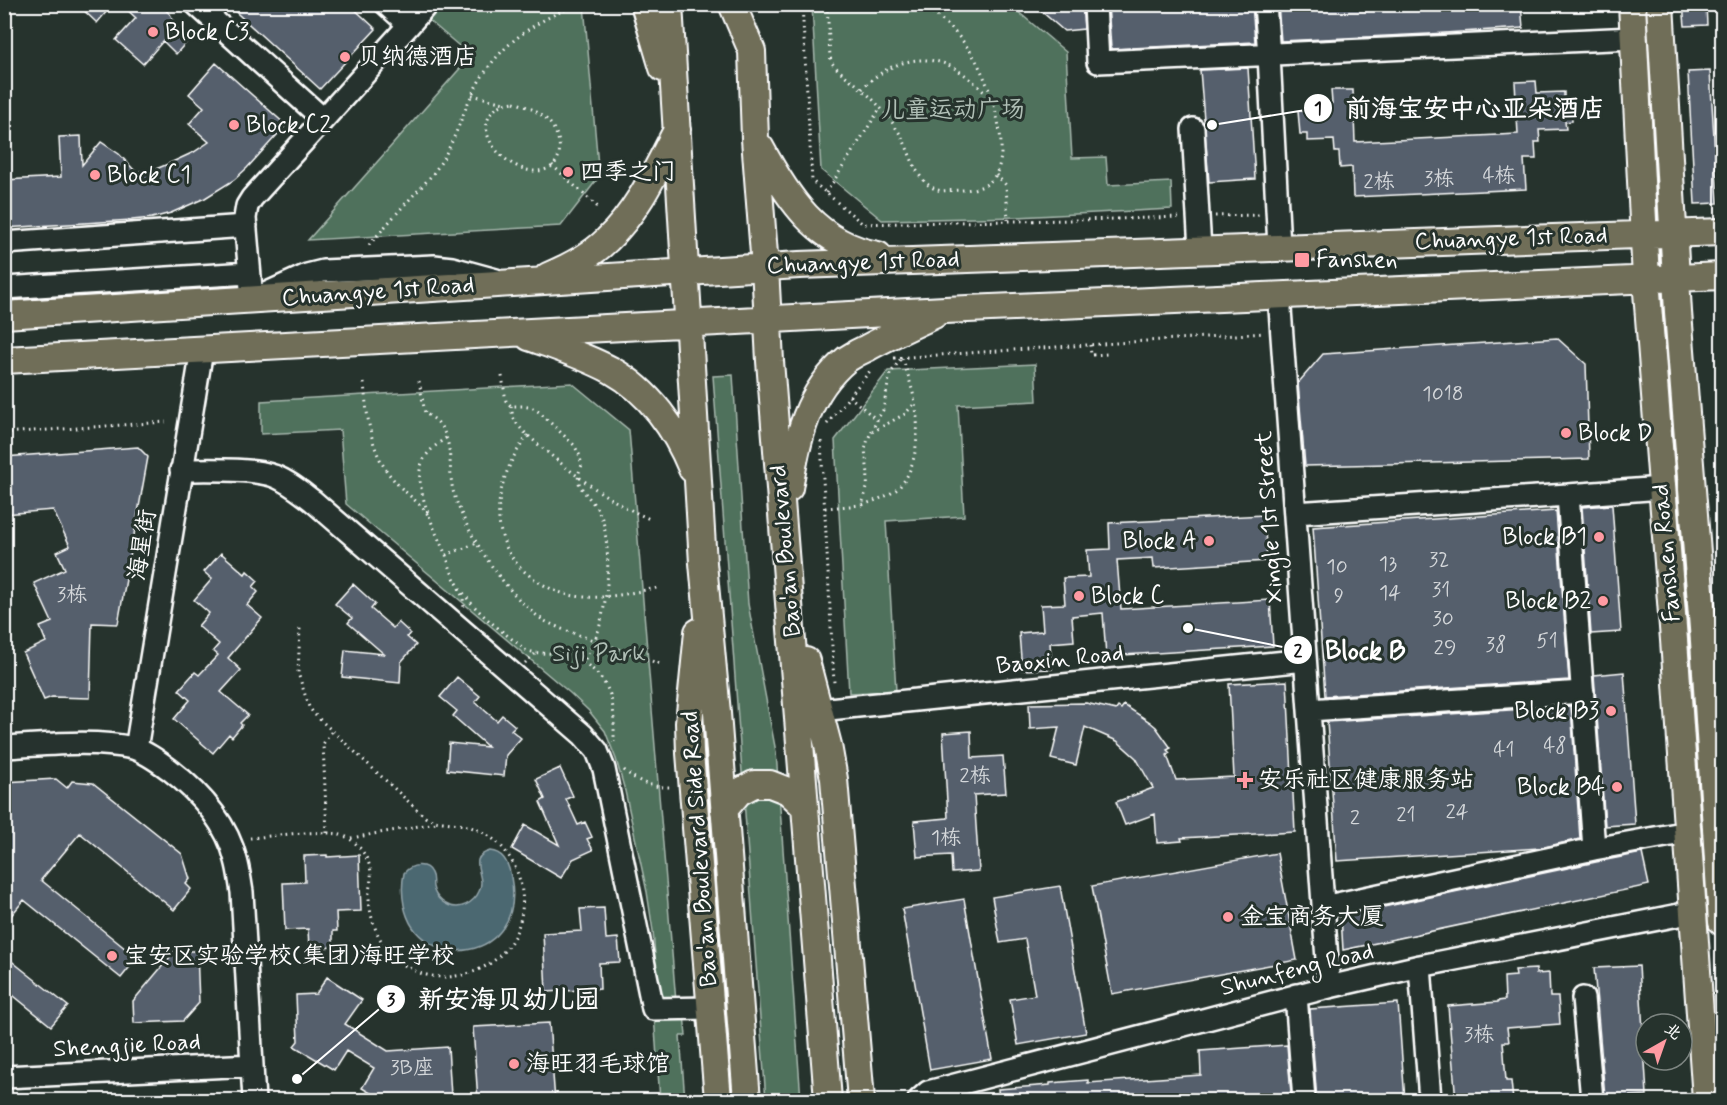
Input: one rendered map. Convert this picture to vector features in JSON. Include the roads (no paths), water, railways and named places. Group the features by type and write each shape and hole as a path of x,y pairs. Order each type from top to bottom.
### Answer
{"main road":[{"path":"535,282 596,250 620,227 639,199 676,120 644,4"},
{"path":"669,4 703,562 747,1101"},
{"name":"Bao'an Boulevard","path":"732,4 752,51 755,139 768,320 828,1101"},
{"name":"Fanshen Road","path":"1632,4 1646,279 1706,1101"},
{"name":"Fanshen Road","path":"1660,4 1676,278 1713,640 1722,922"},
{"path":"755,139 780,183 813,223 831,237 851,248 873,255 908,261"},
{"name":"Chuangye 1st Road","path":"4,315 765,267 1722,232"},
{"name":"Chuangye 1st Road","path":"4,360 945,310 1722,276"},
{"path":"783,520 802,429 813,399 827,378 848,358 878,341 945,310"},
{"path":"518,332 593,361 612,370 634,386 669,423 680,442 698,485"},
{"name":"Bao'an Boulevard Side Road","path":"703,562 689,723 718,1101"},
{"path":"789,584 798,627 827,709 828,745 834,779 861,1101"},
{"path":"724,810 739,792 754,784 770,784 788,791 806,807"}],"street":[{"path":"196,4 323,119"},
{"path":"386,4 409,25"},
{"path":"252,300 246,226 246,211 249,202 427,4"},
{"path":"1095,4 1098,62 1634,38"},
{"path":"1265,4 1279,247"},
{"path":"1193,129 1200,250"},
{"path":"4,243 246,226"},
{"path":"4,288 249,273"},
{"name":"Xingle 1st Street","path":"1279,295 1329,987"},
{"name":"海星街","path":"136,749 202,350"},
{"path":"182,470 254,472 274,476 296,489 584,735 597,751 604,769 653,1009 710,1008"},
{"path":"1295,513 1662,488"},
{"path":"1568,495 1594,849"},
{"name":"Baoxin Road","path":"827,709 1305,660"},
{"path":"1309,710 1583,692"},
{"path":"4,747 93,744 136,749 154,758 193,789 210,808 224,830 236,859 242,892 254,1101"},
{"path":"1323,907 1594,849 1688,832"},
{"name":"Shunfeng Road","path":"919,1101 928,1092 1296,995 1420,966 1694,912"},
{"path":"1420,966 1430,1101"},
{"path":"1296,995 1304,1101"},
{"path":"1583,998 1592,1101"},
{"name":"Shengjie Road","path":"4,1077 252,1065"}],"water":[{"path":"490,851 499,854 505,860 511,877 512,906 503,927 488,942 469,949 448,950 429,943 413,928 404,905 402,889 404,873 414,866 426,867 432,875 434,891 439,898 445,904 462,906 477,895 481,887 478,860 484,853"}],"place":[{"name":"Block C3","path":"153,32"},
{"name":"贝纳德酒店","path":"345,57"},
{"name":"Block C2","path":"234,125"},
{"name":"前海宝安中心亚朵酒店","path":"1212,125"},
{"name":"四季之门","path":"568,172"},
{"name":"Block C1","path":"95,175"},
{"name":"Fanshen","path":"1302,260"},
{"name":"Block D","path":"1566,433"},
{"name":"Block B1","path":"1599,537"},
{"name":"Block A","path":"1209,541"},
{"name":"Block C","path":"1079,596"},
{"name":"Block B2","path":"1603,601"},
{"name":"Block B","path":"1188,628"},
{"name":"Block B3","path":"1611,711"},
{"name":"安乐社区健康服务站","path":"1245,780"},
{"name":"Block B4","path":"1617,787"},
{"name":"金宝商务大厦","path":"1228,917"},
{"name":"宝安区实验学校(集团)海旺学校","path":"112,956"},
{"name":"海旺羽毛球馆","path":"514,1064"},
{"name":"新安海贝幼儿园","path":"297,1079"}],"park label":[{"name":"儿童运动广场","path":"953,110"},
{"name":"Siji Park","path":"599,654"}]}
